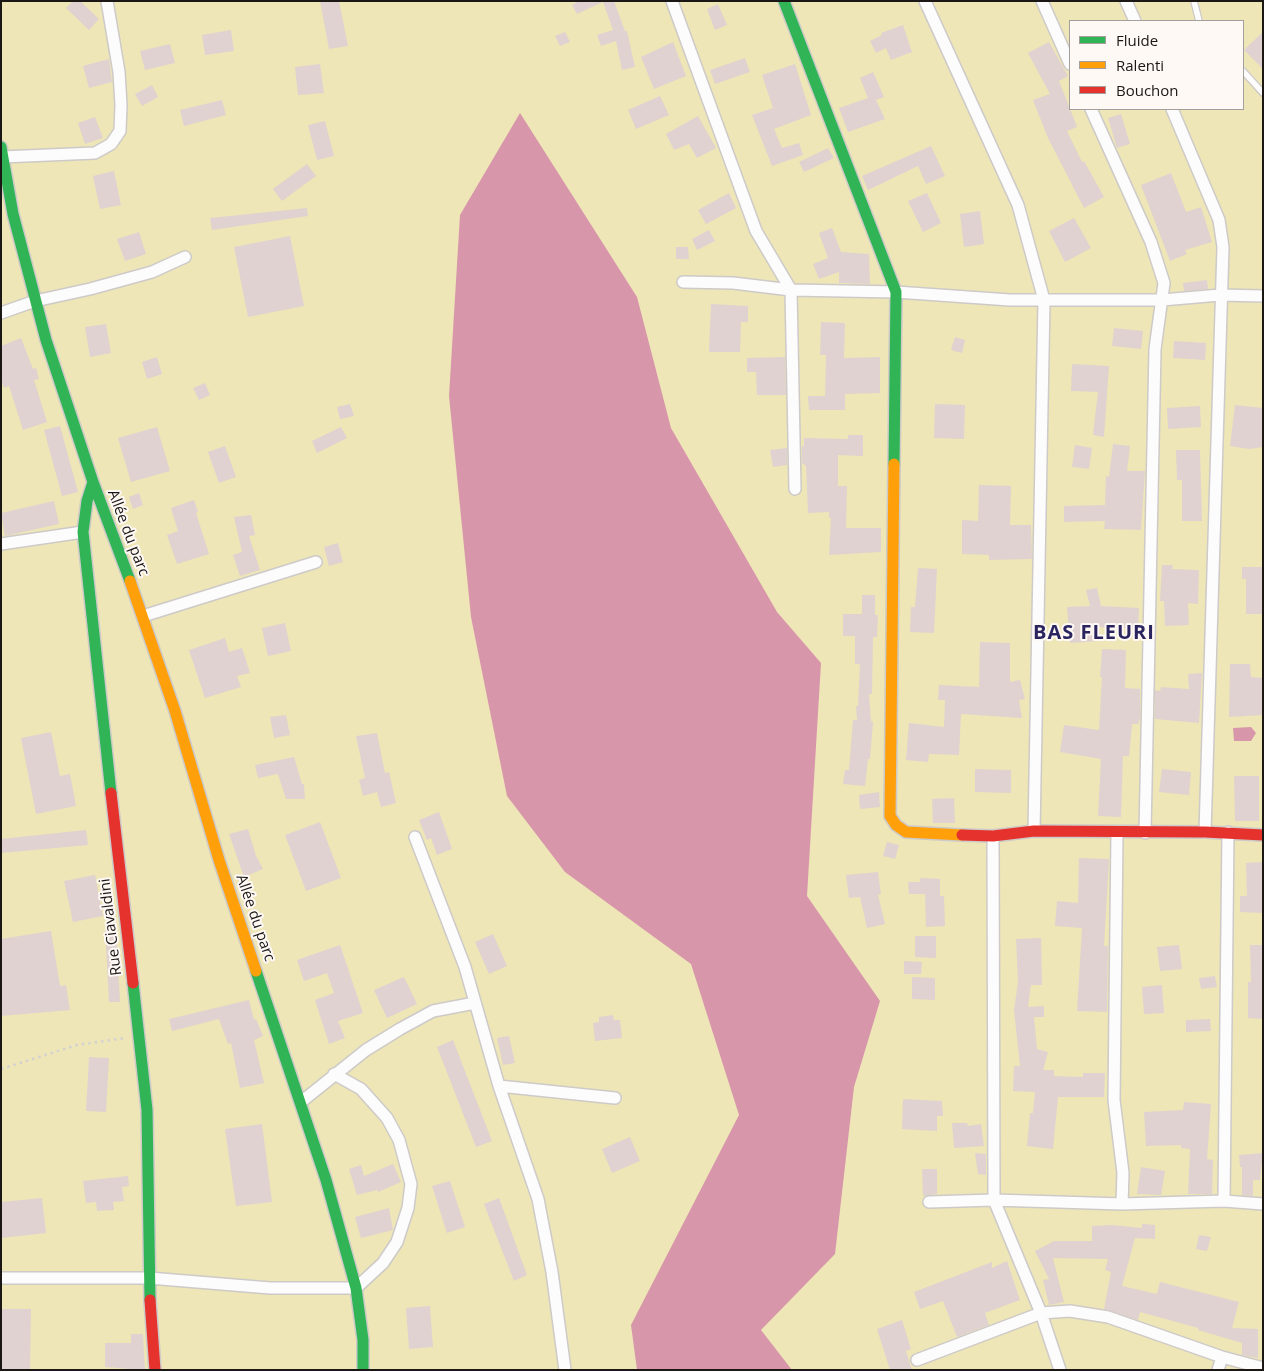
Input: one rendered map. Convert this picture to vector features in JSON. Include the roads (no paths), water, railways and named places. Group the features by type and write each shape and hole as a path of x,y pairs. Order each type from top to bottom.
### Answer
{"street":[{"path":"2,157 95,153 111,144 120,131 119,72 106,1"},
{"path":"672,1 756,231 791,290 795,489"},
{"path":"784,1 896,292 890,816 896,826 906,832 993,836 1034,831 1117,833 1228,832 1263,834"},
{"path":"924,1 1018,205 1044,300 1034,831"},
{"path":"1042,1 1069,62"},
{"path":"1126,1 1134,20"},
{"path":"1091,110 1160,263 1164,282 1155,349 1145,833"},
{"path":"1172,110 1219,220 1223,247 1220,295 1205,832"},
{"name":"Allée du parc","path":"1,147 13,214 35,301 93,482 143,616 175,711 219,860 326,1180 356,1288 363,1340 363,1370"},
{"path":"1,313 35,301 90,289 152,272 185,257"},
{"path":"684,282 733,283 791,290 896,292 1010,300 1162,300 1220,295 1263,296"},
{"name":"Rue Ciavaldini","path":"93,482 87,501 83,532 92,628 147,1110 150,1278 155,1370"},
{"path":"1,544 83,532"},
{"path":"143,616 316,562"},
{"path":"1224,1201 1228,832"},
{"path":"1117,833 1114,1100 1123,1172 1122,1204"},
{"path":"993,836 994,1200 1041,1313 1060,1370"},
{"path":"415,837 465,967 498,1086 538,1198 552,1272 565,1370"},
{"path":"301,1102 366,1050 433,1011 475,1003"},
{"path":"1,1278 150,1278 270,1288 356,1288 383,1263 396,1242 408,1208 411,1184 402,1148 387,1118 372,1099 361,1089 334,1074"},
{"path":"498,1086 615,1098"},
{"path":"929,1202 994,1200 1122,1204 1224,1201 1263,1204"},
{"path":"917,1360 1041,1313 1070,1311 1108,1317 1222,1357 1263,1368"},
{"path":"1218,1370 1222,1357"}],"lane":[{"path":"1194,1 1199,20"},
{"path":"1244,72 1263,93"}],"district":[{"name":"BAS FLEURI","path":"1094,633"}]}
